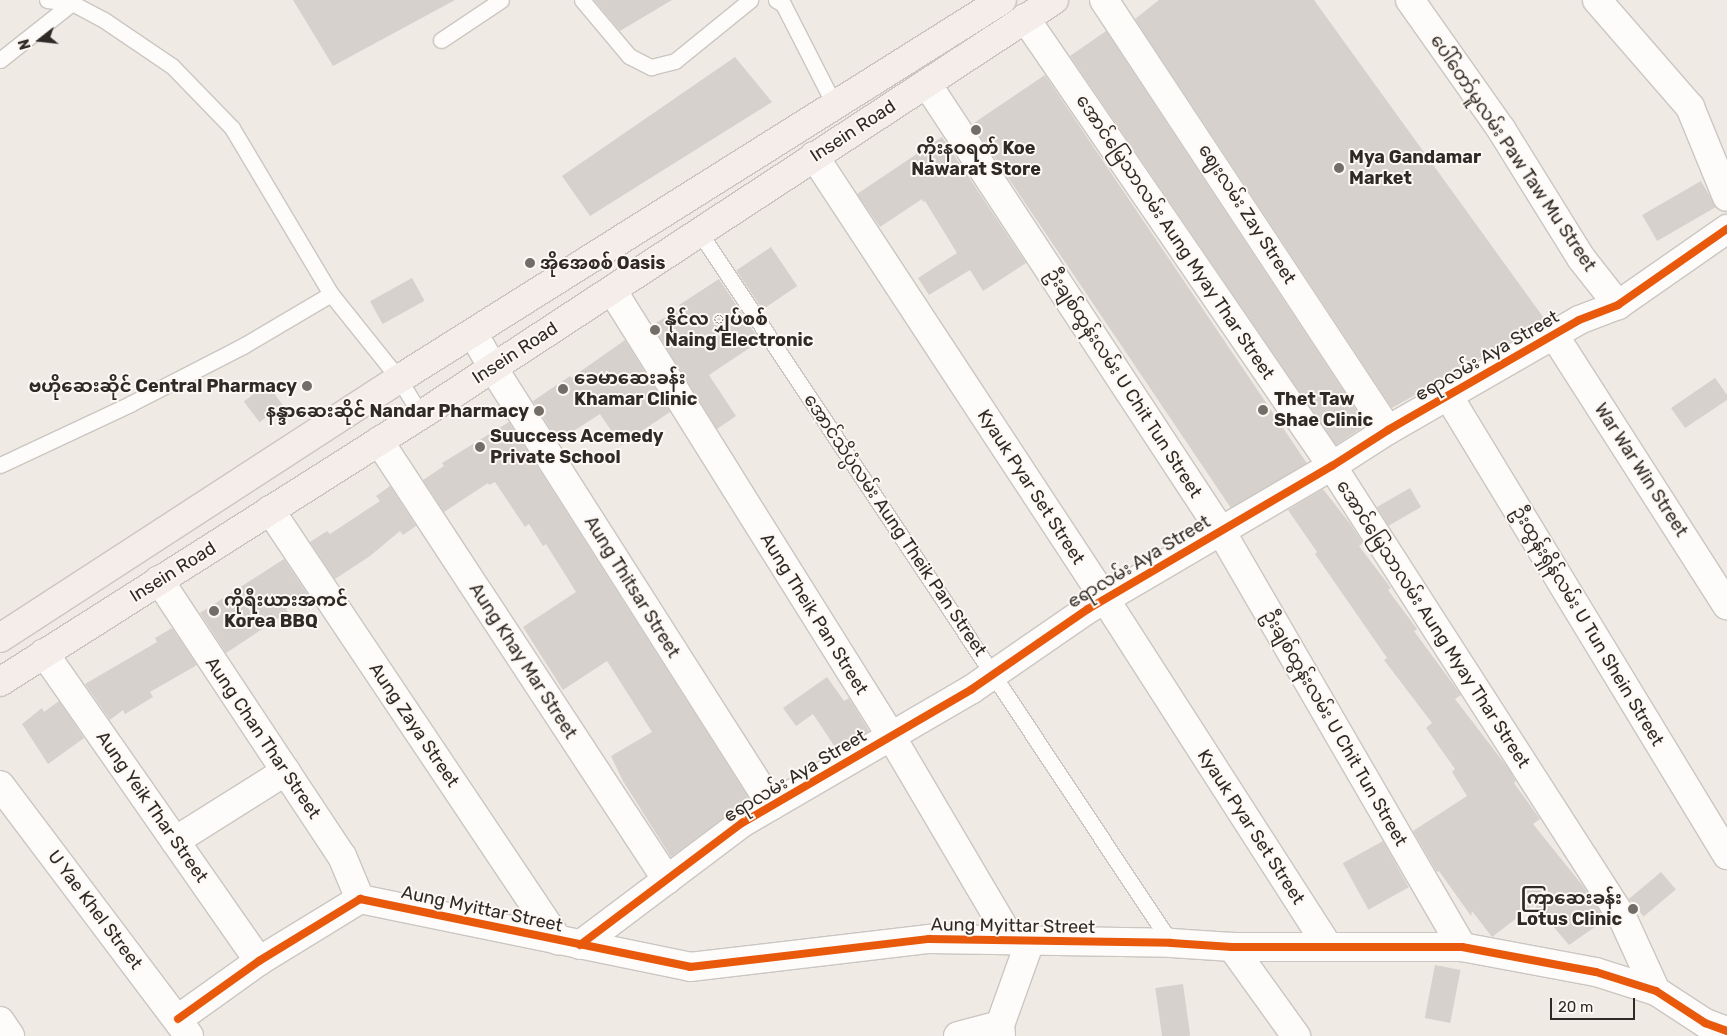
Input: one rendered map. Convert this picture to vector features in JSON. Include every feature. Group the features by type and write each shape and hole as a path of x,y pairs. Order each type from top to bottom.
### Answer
{"main road":[{"name":"Insein Road","path":"0,638 399,379 1002,0"},
{"name":"Insein Road","path":"0,682 421,415 1054,0"}],"street":[{"name":"ဈေးလမ်း Zay Street","path":"1104,0 1388,430"},
{"name":"ပေါ်တော်မူလမ်း Paw Taw Mu Street","path":"1410,0 1501,129 1581,258 1618,305"},
{"path":"1597,0 1690,107 1727,197"},
{"name":"အောင်မြေသာလမ်း Aung Myay Thar Street","path":"1025,18 1332,466 1623,919 1656,992"},
{"name":"ဦးချစ်ထွန်းလမ်း U Chit Tun Street","path":"926,84 1221,531 1462,947"},
{"name":"Kyauk Pyar Set Street","path":"814,156 1105,599 1327,945"},
{"name":"ဧရာလမ်း Aya Street","path":"569,942 667,880 742,823 994,674 1105,599 1332,466 1388,430 1449,397 1579,320 1618,305 1727,229"},
{"name":"Aung Theik Pan Street","path":"612,290 1020,941"},
{"name":"Aung Thitsar Street","path":"473,333 493,368 772,806"},
{"name":"War War Win Street","path":"1554,335 1727,605"},
{"name":"ဦးထွန်းရှိန်လမ်း U Tun Shein Street","path":"1449,397 1727,855"},
{"name":"Aung Khay Mar Street","path":"379,441 667,880"},
{"name":"Aung Zaya Street","path":"270,510 569,942"},
{"name":"Aung Chan Thar Street","path":"159,580 342,856 360,899"},
{"name":"Aung Yeik Thar Street","path":"44,653 259,961"},
{"path":"176,841 286,771"},
{"name":"U Yae Khel Street","path":"0,785 183,1028"},
{"path":"183,1028 259,961 360,899"},
{"name":"Aung Myittar Street","path":"360,899 690,967 929,939 1171,943 1232,946 1462,947 1596,972 1656,992 1705,1022 1727,1031"},
{"path":"958,1036 1000,1031 1020,941"},
{"path":"1232,946 1296,1036"},
{"path":"0,1021 10,1036"}],"lane":[{"path":"47,0 72,3 104,20 172,66 232,128 331,294 399,379 421,415"},
{"path":"441,40 500,0"},
{"path":"582,0 628,56 651,67 675,62 750,0"},
{"path":"776,0 783,4 835,106"},
{"path":"0,60 72,3"},
{"name":"အောင်သိပ္ပံလမ်း Aung Theik Pan Street","path":"700,232 1171,943"},
{"path":"0,465 130,404 234,350 331,294"}],"building":[{"path":"293,0 455,0 333,66"},
{"path":"594,0 672,0 620,31"},
{"name":"Mya Gandamar Market","path":"1159,0 1314,0 1546,321 1392,408 1135,19"},
{"path":"1106,31 1366,425 1336,445 1070,56"},
{"path":"735,57 772,102 590,216 562,176"},
{"path":"1045,75 1307,463 1234,512 972,124"},
{"path":"942,137 1026,263 983,291 970,270 929,295 918,278 957,253 925,201 923,202 922,199 880,227 857,194"},
{"path":"1701,181 1716,207 1657,241 1642,215"},
{"path":"771,247 797,286 762,309 736,270"},
{"path":"412,278 425,301 383,324 370,301"},
{"path":"719,279 760,341 709,375 736,416 717,429 652,325 681,308 679,305"},
{"path":"625,340 670,412 621,445 600,414 558,441 533,401 570,376 571,378"},
{"path":"1715,378 1727,395 1727,400 1685,428 1671,408"},
{"path":"267,384 283,405 259,422 244,401"},
{"path":"509,422 750,800 671,857 623,781 611,756 652,732 607,661 563,690 523,627 576,592 546,544 543,546 529,524 525,527 495,482 489,485 488,483 444,512 423,480 444,466 442,463"},
{"path":"390,486 416,526 403,535 400,531 370,556 335,579 310,542 327,531 330,534 380,501 376,496"},
{"path":"1410,488 1421,507 1388,526 1377,507"},
{"path":"1323,489 1363,543 1359,546 1391,588 1388,590 1417,629 1414,631 1461,695 1455,699 1508,768 1516,781 1514,783 1540,819 1533,824 1583,886 1605,920 1569,945 1551,924 1548,926 1534,905 1492,937 1472,911 1471,916 1439,871 1437,872 1413,831 1467,796 1452,772 1455,769 1426,728 1432,723 1384,660 1387,658 1315,554 1317,552 1288,510"},
{"path":"284,559 308,595 286,609 288,612 226,653 200,613"},
{"path":"172,628 197,665 150,692 153,697 125,714 123,710 110,720 85,684 157,642 155,638"},
{"path":"827,677 844,701 849,698 869,731 837,750 813,714 796,726 783,708"},
{"path":"59,701 84,738 48,764 22,724 42,708 44,712"},
{"path":"1383,841 1409,887 1368,910 1343,863"},
{"path":"1661,872 1676,890 1644,917 1629,899"},
{"path":"1435,965 1461,970 1450,1023 1425,1018"},
{"path":"1183,984 1190,1035 1162,1036 1155,988"}],"cycle path":[{"path":"580,945 742,823 972,689 1088,609 1332,466 1388,430 1579,320 1618,305 1727,229"},
{"path":"178,1019 259,961 360,899 690,967 929,939 1171,943 1232,947 1462,947 1596,972 1656,991 1705,1023 1727,1031"}],"place":[{"name":"ကိုးနဝရတ် Koe Nawarat Store","path":"976,130"},
{"name":"Mya Gandamar Market","path":"1339,168"},
{"name":"အိုအေစစ် Oasis","path":"530,263"},
{"name":"နိုင်လ ျှပ်စစ် Naing Electronic","path":"655,330"},
{"name":"ဗဟိုဆေးဆိုင် Central Pharmacy","path":"307,386"},
{"name":"ခေမာဆေးခန်း Khamar Clinic","path":"563,389"},
{"name":"Thet Taw Shae Clinic","path":"1263,410"},
{"name":"နန္ဒာဆေးဆိုင် Nandar Pharmacy","path":"539,411"},
{"name":"Suuccess Acemedy Private School","path":"480,447"},
{"name":"ကိုရီးယားအကင် Korea BBQ","path":"214,611"},
{"name":"ကြာဆေးခန်း Lotus Clinic","path":"1633,909"}]}
